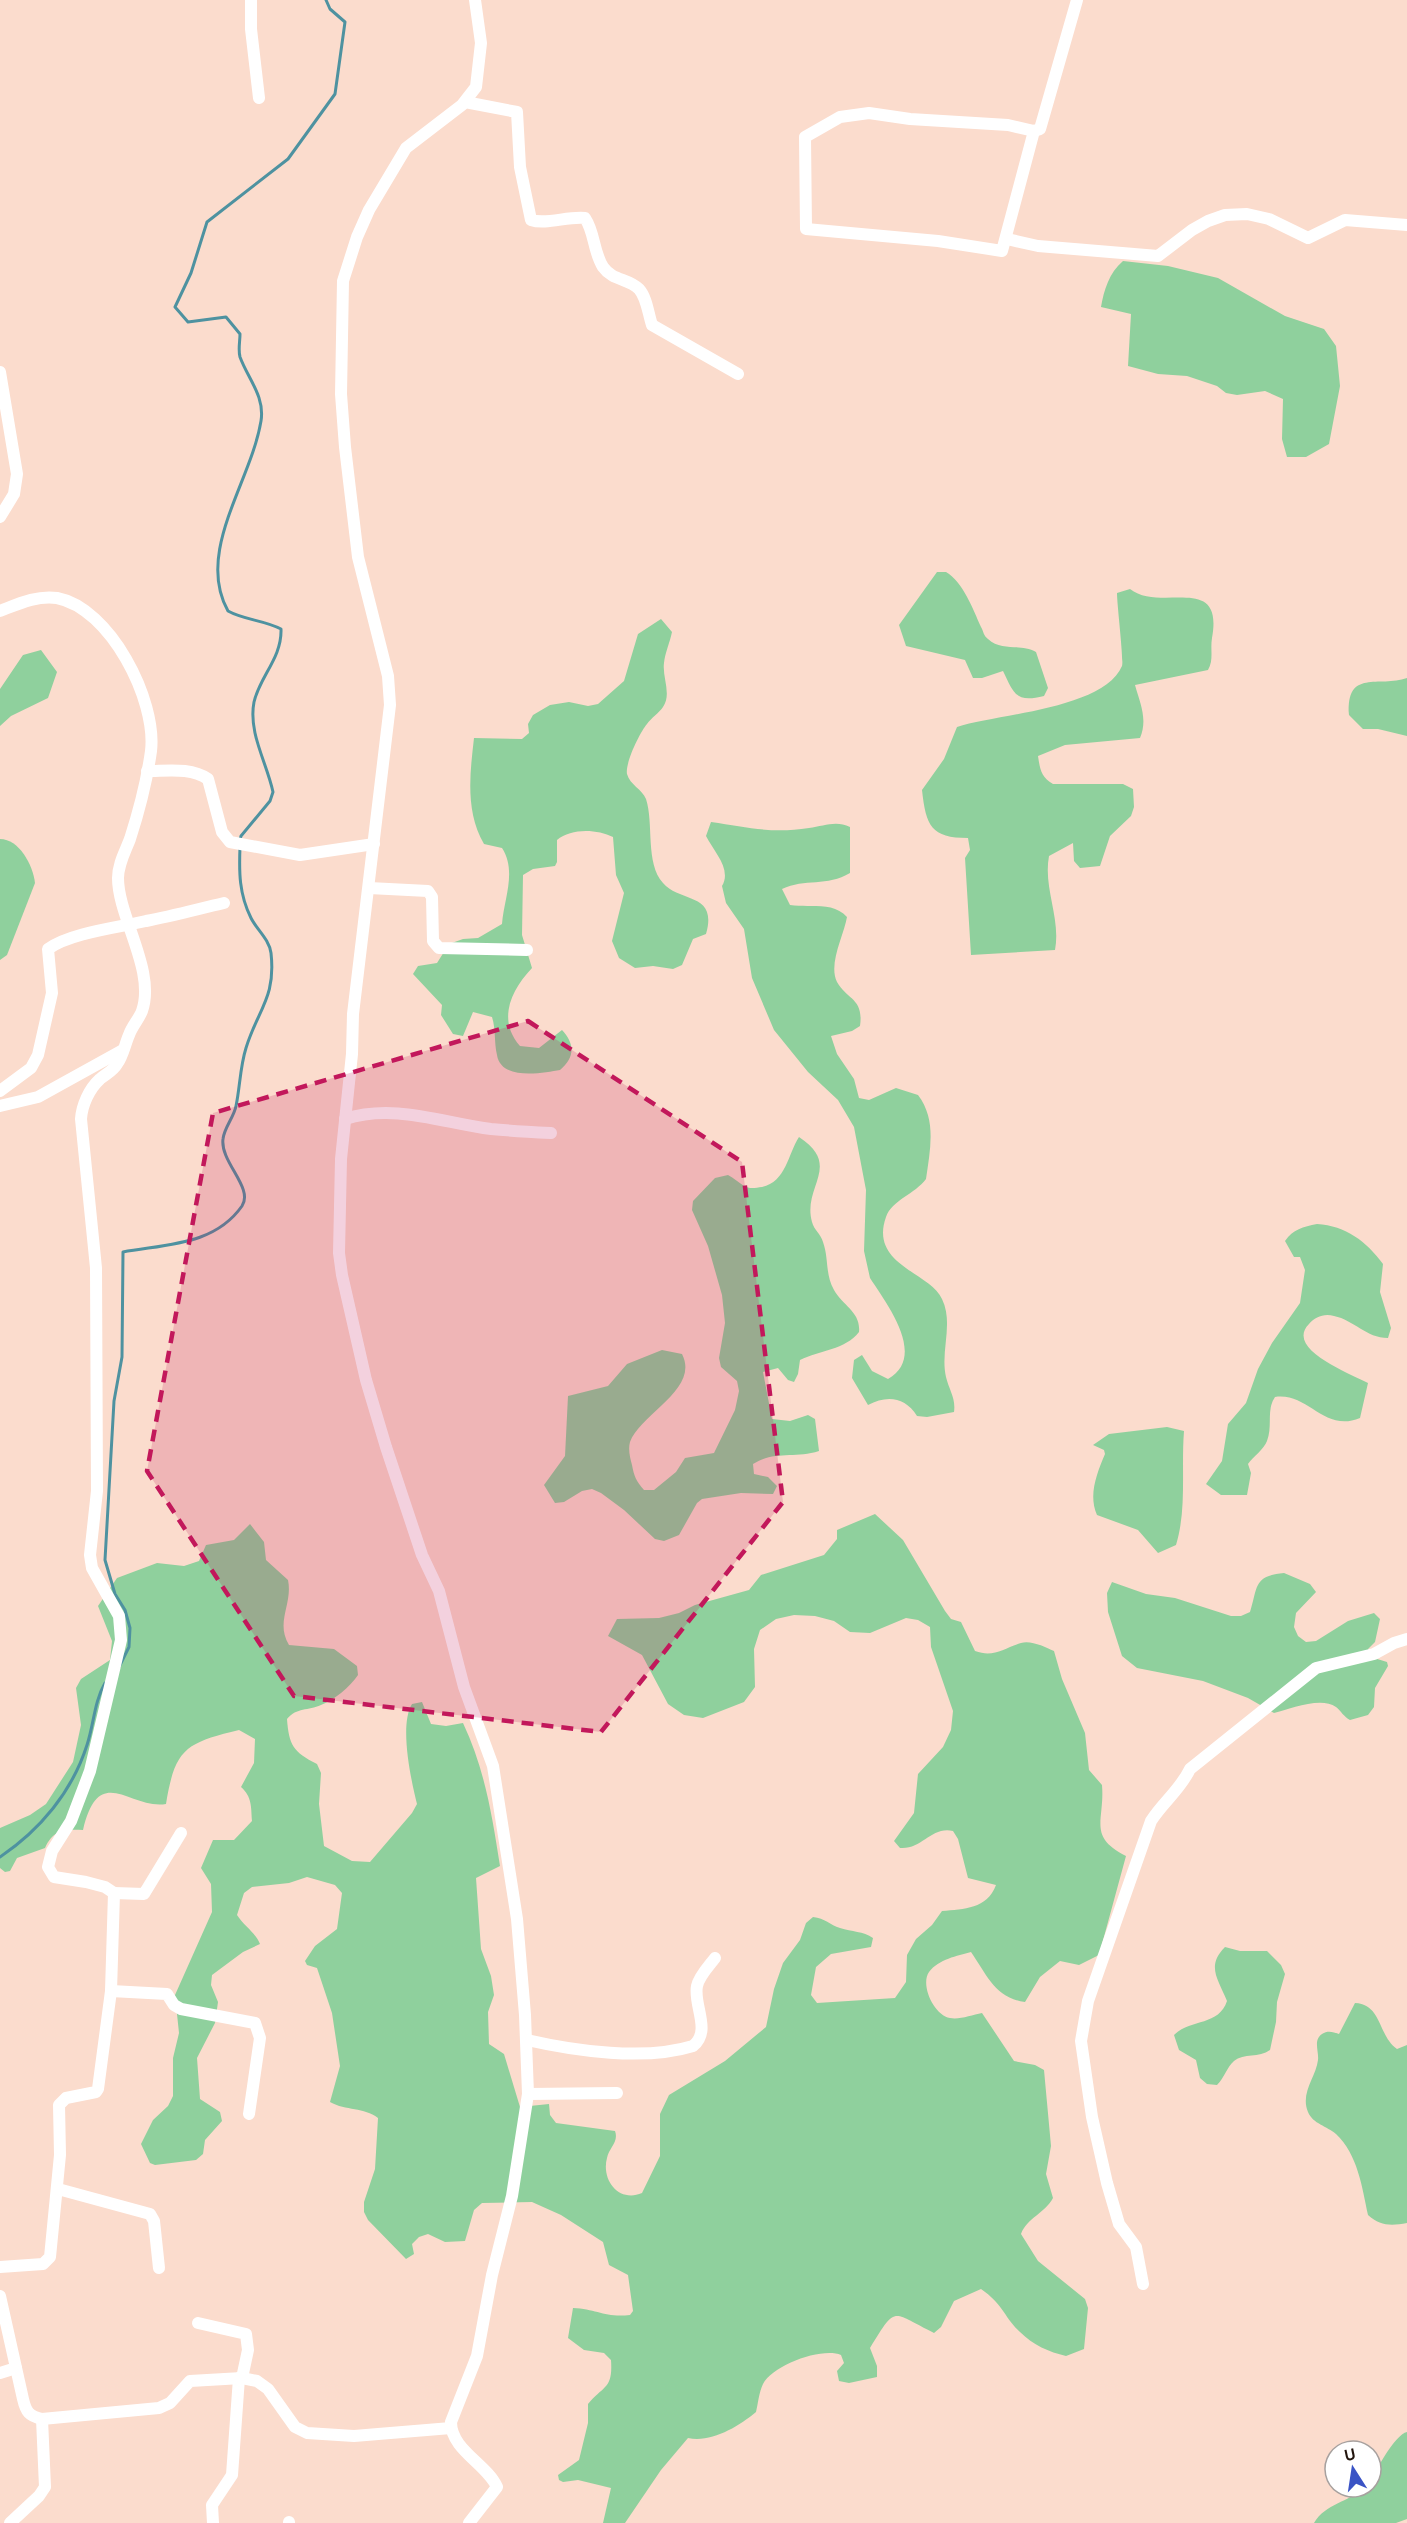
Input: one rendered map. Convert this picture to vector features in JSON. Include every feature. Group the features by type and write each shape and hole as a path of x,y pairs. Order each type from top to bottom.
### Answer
{"street":[{"path":"251,0 251,29 259,98"},
{"path":"470,2523 497,2487 467,2454 451,2428 451,2419 477,2356 492,2275 512,2196 528,2094 527,2040 517,1919 493,1766 464,1687 439,1591 422,1555 386,1447 366,1380 345,1292 339,1253 340,1159 353,1014 390,705 388,676 358,557 344,439 341,394 344,281 357,237 369,210 406,148 465,102 476,87 481,61 480,29 475,0"},
{"path":"1034,131 1008,125 910,120 869,113 840,117 805,137 806,229 938,241 1002,251 1034,131 1042,126 1077,0"},
{"path":"465,102 517,112 520,167 531,220 571,216 585,218 592,229 594,248 603,267 612,278 633,284 641,291 652,325 738,374"},
{"path":"1007,239 1038,246 1145,257 1163,254 1192,230 1225,215 1247,214 1269,219 1308,238 1345,220 1407,225"},
{"path":"0,372 17,474 14,494 0,518"},
{"path":"0,611 36,599 56,598 70,602 99,622 122,654 145,699 151,748 130,838 118,872 118,892 140,957 144,1001 142,1011 118,1064 98,1080 87,1096 81,1119 96,1268 97,1491 90,1556 92,1568 119,1616 121,1640 90,1771 71,1821 52,1851 48,1864 49,1872 54,1877 105,1887 114,1893 144,1894 181,1833"},
{"path":"147,771 190,771 200,773 208,779 222,832 230,842 300,855 374,844"},
{"path":"369,888 428,891 432,897 433,940 439,948 527,950"},
{"path":"0,1091 31,1068 38,1055 52,993 48,949 63,940 81,937 113,926 129,925 224,903"},
{"path":"0,1107 38,1097 123,1050"},
{"path":"345,1119 363,1115 408,1114 490,1129 551,1133"},
{"path":"1143,2284 1136,2247 1119,2224 1107,2183 1092,2117 1081,2041 1088,2001 1151,1821 1161,1806 1182,1785 1190,1769 1316,1668 1374,1654 1394,1642 1407,1639"},
{"path":"0,2267 43,2264 48,2260 52,2245 58,2189 59,2105 66,2098 96,2092 99,2089 111,1991 114,1893"},
{"path":"527,2040 565,2049 595,2051 650,2052 693,2046 699,2039 702,2019 697,1985 715,1958"},
{"path":"111,1991 167,1994 174,2005 181,2009 255,2023 260,2038 249,2114"},
{"path":"528,2094 617,2093"},
{"path":"58,2189 150,2214 154,2221 159,2268"},
{"path":"0,2296 26,2411 32,2417 42,2419 159,2408 170,2403 190,2380 241,2378 257,2381 268,2389 295,2427 307,2433 393,2434 451,2428"},
{"path":"198,2323 246,2334 248,2350 241,2378 232,2475 212,2505 213,2523"},
{"path":"0,2373 16,2368"},
{"path":"10,2523 39,2496 45,2487 42,2419"}],"highlighted area":[{"path":"528,1021 742,1162 783,1502 601,1732 294,1696 147,1471 213,1113"}],"green space":[{"path":"1123,261 1168,266 1218,278 1285,316 1324,329 1336,346 1340,386 1329,444 1306,457 1287,457 1282,439 1283,399 1265,391 1237,395 1226,393 1217,386 1187,376 1158,374 1128,366 1131,314 1101,307 1108,282"},
{"path":"937,572 946,572 958,582 988,639 999,645 1030,649 1036,652 1048,688 1044,696 1027,698 1017,695 1003,671 982,678 973,678 965,660 906,646 899,625"},
{"path":"1130,589 1157,598 1199,600 1208,606 1213,618 1210,666 1208,670 1135,685 1143,718 1140,738 1065,745 1038,756 1042,772 1053,784 1123,784 1133,789 1134,807 1131,816 1110,836 1100,866 1080,868 1074,861 1073,843 1049,856 1048,880 1056,926 1055,950 971,955 965,858 970,850 968,838 946,836 933,828 926,813 922,790 944,759 957,727 1072,701 1094,692 1111,680 1122,666 1117,593"},
{"path":"661,619 672,632 664,663 666,702 641,734 631,755 627,774 646,799 650,819 652,854 657,875 670,889 695,900 707,911 706,934 693,939 682,965 673,969 653,966 635,968 619,958 612,941 624,893 616,875 613,837 599,832 584,831 569,833 557,840 555,866 533,869 523,875 522,935 532,968 513,995 508,1016 513,1036 520,1046 539,1048 562,1030 572,1050 560,1070 534,1073 514,1072 506,1069 500,1063 492,1017 473,1012 463,1036 453,1034 441,1015 442,1005 413,974 418,966 437,963 449,944 463,939 478,938 502,924 509,866 502,848 484,844 474,818 470,778 474,738 522,739 529,733 528,724 533,715 550,705 569,702 588,706 598,704 624,681 638,634"},
{"path":"41,650 57,672 48,698 11,716 0,726 0,689 23,655"},
{"path":"1407,678 1407,736 1378,729 1363,729 1349,715 1349,700 1359,685"},
{"path":"711,822 771,830 795,830 835,824 850,827 850,873 833,880 799,884 782,889 790,905 828,907 847,917 834,967 837,982 860,1010 860,1026 852,1031 831,1036 837,1054 854,1079 859,1098 869,1100 896,1088 918,1095 928,1115 931,1136 926,1179 889,1211 883,1233 886,1246 893,1257 926,1282 942,1299 947,1318 946,1377 953,1398 954,1412 927,1417 917,1416 907,1405 889,1399 868,1405 852,1378 854,1360 862,1355 872,1371 888,1379 899,1369 904,1357 904,1344 900,1329 870,1278 864,1251 866,1190 854,1127 838,1100 808,1072 774,1030 752,978 744,929 726,903 722,886 725,873 721,861 706,836"},
{"path":"0,839 13,843 24,854 35,883 7,955 0,960"},
{"path":"799,1137 812,1148 818,1157 820,1167 810,1209 812,1222 823,1242 831,1284 857,1319 859,1332 847,1343 800,1360 794,1382 788,1380 778,1368 763,1372 772,1419 790,1421 808,1415 815,1419 819,1451 769,1457 753,1464 754,1474 768,1477 777,1486 773,1494 741,1493 702,1499 697,1503 679,1535 664,1541 655,1539 624,1510 592,1489 582,1491 564,1502 555,1503 544,1485 565,1456 568,1396 608,1386 627,1364 662,1350 682,1354 685,1367 683,1378 676,1390 636,1431 630,1442 630,1456 639,1484 644,1490 654,1490 676,1472 685,1458 714,1453 735,1410 739,1391 737,1381 721,1367 719,1358 725,1323 722,1295 708,1246 692,1210 693,1201 715,1178 728,1175 748,1188 770,1184 781,1173"},
{"path":"1317,1224 1346,1231 1370,1248 1383,1264 1380,1292 1391,1328 1388,1338 1373,1335 1348,1321 1330,1315 1314,1319 1304,1333 1305,1342 1323,1360 1368,1383 1360,1418 1347,1421 1336,1420 1326,1417 1297,1400 1275,1397 1271,1407 1267,1441 1248,1464 1251,1473 1247,1495 1221,1495 1206,1484 1222,1461 1228,1424 1246,1403 1258,1369 1272,1343 1300,1303 1305,1270 1300,1257 1294,1257 1285,1241 1295,1231"},
{"path":"1167,1427 1184,1431 1183,1503 1176,1545 1158,1553 1138,1530 1097,1515 1093,1492 1105,1454 1104,1450 1093,1445 1109,1434"},
{"path":"875,1514 903,1540 945,1611 951,1619 961,1622 975,1651 999,1652 1029,1642 1054,1651 1062,1679 1085,1733 1089,1770 1102,1785 1100,1826 1102,1834 1106,1842 1126,1856 1099,1955 1079,1965 1060,1961 1040,1977 1025,2002 1006,1996 999,1990 987,1977 971,1952 938,1964 929,1972 926,1984 930,1999 944,2016 957,2018 982,2013 1014,2061 1035,2065 1044,2070 1051,2146 1046,2174 1053,2198 1027,2224 1021,2234 1038,2261 1085,2299 1088,2308 1084,2349 1066,2356 1036,2344 1020,2332 999,2305 981,2289 954,2301 941,2327 934,2333 910,2320 896,2316 885,2324 870,2348 877,2366 877,2377 849,2383 839,2381 837,2371 844,2363 841,2355 833,2353 822,2353 787,2364 768,2377 763,2384 756,2412 741,2423 715,2436 688,2438 661,2470 625,2523 603,2523 611,2488 578,2480 563,2482 559,2480 558,2475 579,2460 588,2423 588,2404 609,2382 611,2360 604,2353 584,2350 568,2338 573,2308 614,2315 630,2315 633,2311 628,2275 609,2265 603,2242 561,2215 532,2202 482,2203 474,2210 465,2241 445,2242 428,2234 419,2237 412,2244 414,2254 406,2259 368,2220 364,2212 364,2202 375,2169 378,2118 367,2112 330,2102 340,2066 332,2013 317,1968 307,1965 305,1961 315,1946 337,1929 342,1893 335,1885 307,1877 289,1883 252,1887 244,1893 237,1915 260,1944 243,1952 212,1975 211,1985 218,2002 215,2023 197,2058 200,2099 220,2112 222,2121 205,2140 203,2154 196,2160 155,2165 150,2163 141,2144 153,2120 168,2106 173,2096 173,2058 179,2033 175,1995 212,1912 211,1884 201,1868 213,1840 234,1840 252,1821 249,1798 241,1787 254,1763 255,1739 239,1730 195,1744 179,1759 166,1804 153,1804 117,1793 107,1793 98,1798 90,1809 83,1830 70,1830 56,1834 45,1848 17,1858 10,1871 5,1872 0,1868 0,1828 30,1815 46,1804 73,1762 81,1725 76,1688 81,1679 110,1660 112,1641 98,1606 117,1578 157,1563 184,1566 199,1561 206,1545 234,1540 250,1524 264,1542 266,1560 288,1580 284,1629 289,1645 334,1649 357,1666 358,1675 336,1696 326,1703 299,1711 287,1719 289,1735 294,1747 302,1756 317,1764 321,1773 319,1804 324,1846 352,1861 370,1862 412,1813 417,1804 409,1767 406,1725 412,1704 422,1702 431,1724 446,1726 463,1723 482,1775 491,1811 500,1866 476,1878 481,1949 491,1976 494,1995 488,2012 489,2044 504,2054 520,2107 549,2104 550,2115 556,2123 615,2131 615,2142 608,2154 606,2166 609,2181 614,2188 626,2195 642,2193 660,2156 660,2114 669,2095 725,2061 766,2027 774,1989 783,1963 800,1940 806,1923 813,1917 873,1938 871,1947 831,1954 816,1967 811,1995 817,2003 895,1998 906,1982 907,1955 916,1939 932,1925 942,1911 966,1908 981,1903 992,1893 996,1885 968,1878 958,1839 953,1831 939,1832 908,1848 900,1848 894,1841 914,1813 918,1774 943,1747 951,1730 953,1711 931,1647 930,1627 918,1620 906,1618 870,1633 850,1632 834,1621 815,1616 794,1615 776,1619 760,1630 754,1649 755,1687 744,1702 703,1718 684,1715 668,1704 642,1655 608,1636 617,1619 659,1618 749,1590 761,1575 824,1555 837,1539 837,1530"},
{"path":"1284,1573 1310,1584 1316,1592 1296,1613 1294,1627 1298,1636 1306,1642 1316,1641 1348,1621 1374,1613 1380,1619 1375,1642 1368,1649 1374,1658 1387,1662 1388,1666 1375,1688 1374,1707 1368,1715 1350,1720 1336,1707 1322,1703 1305,1704 1274,1713 1248,1698 1203,1681 1137,1668 1122,1656 1108,1612 1107,1593 1112,1582 1146,1594 1175,1598 1231,1616 1241,1616 1250,1612 1256,1589 1262,1580"},
{"path":"1225,1947 1240,1951 1267,1951 1281,1965 1285,1974 1277,2002 1276,2022 1270,2050 1234,2061 1217,2085 1207,2084 1200,2078 1196,2060 1179,2050 1174,2035 1188,2026 1211,2019 1223,2009 1227,2001 1217,1979 1215,1967 1219,1954"},
{"path":"1355,2003 1370,2009 1386,2036 1397,2049 1407,2045 1407,2223 1386,2224 1368,2215 1358,2172 1349,2152 1336,2134 1310,2116 1306,2105 1307,2092 1317,2066 1319,2036 1326,2032 1339,2034"},
{"path":"1407,2432 1407,2519 1396,2523 1314,2523 1325,2511 1347,2499 1383,2499 1383,2458 1402,2434"}],"waterway":[{"path":"240,840 270,801 273,792 256,736 253,714 257,693 278,649 281,629 228,611 220,588 218,565 221,541 255,444 262,412 258,396 240,357 240,334 226,317 188,322 175,307 191,273 207,222 288,159 335,94 345,22 330,9 326,0"},
{"path":"119,1667 129,1647 130,1628 125,1610 115,1594 105,1560 114,1401 122,1357 123,1252 188,1241 203,1236 218,1229 231,1219 245,1199 244,1191 226,1157 223,1139 235,1110 244,1055 265,1003 272,968 270,948 251,918 244,900 240,874 240,847"},
{"path":"0,1857 41,1822 73,1779 81,1762 105,1683"}]}
